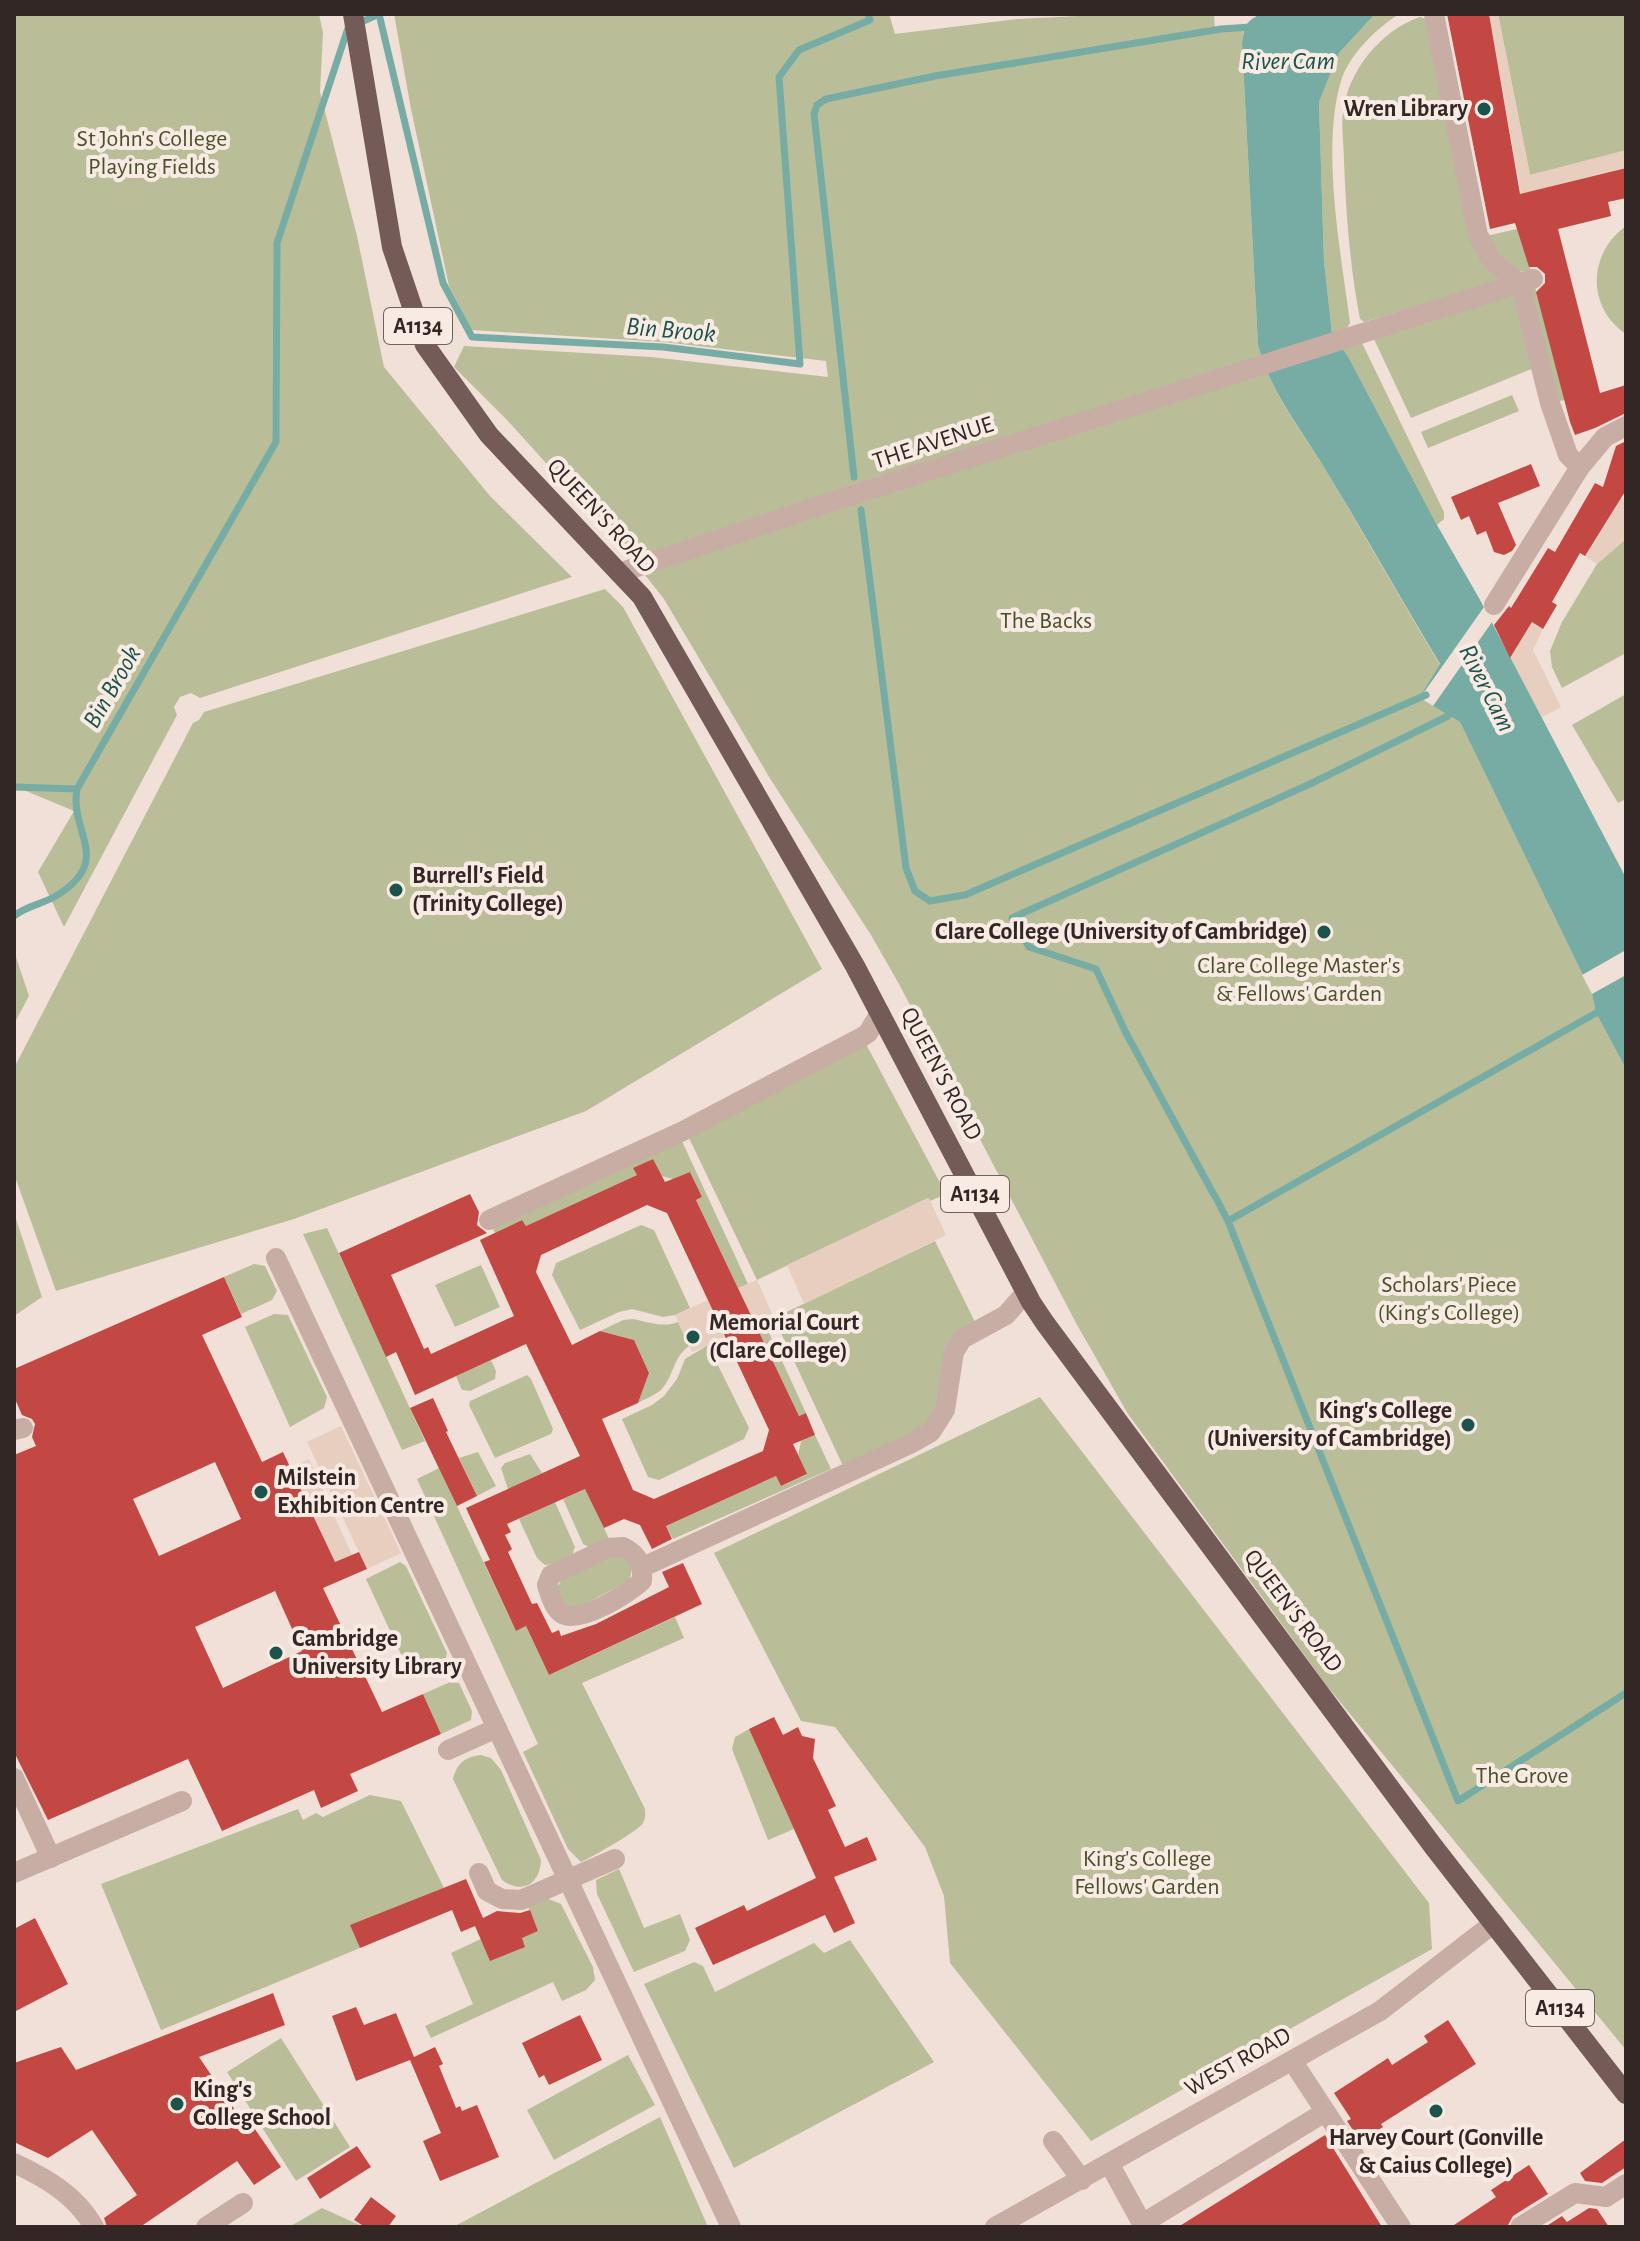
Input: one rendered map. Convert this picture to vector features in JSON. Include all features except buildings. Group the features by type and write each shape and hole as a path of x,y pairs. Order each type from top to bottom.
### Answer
{"main road":[{"name":"QUEEN'S ROAD","path":"353,14 392,247 425,345 489,435 642,597 880,1013 1045,1323 1433,1846 1626,2094"}],"street":[{"path":"1434,14 1478,235 1492,261 1526,282 1550,403 1568,455 1580,467"},
{"name":"THE AVENUE","path":"619,573 831,502 1526,282"},
{"path":"1494,605 1577,494 1580,467 1605,437 1626,426"},
{"path":"489,1220 681,1132 862,1037 880,1013"},
{"path":"276,1258 731,2227"},
{"path":"643,1567 931,1432 945,1410 954,1352 962,1339 1006,1315 1026,1292"},
{"path":"623,1547 643,1567 642,1581 628,1593 580,1616 559,1612 547,1585 551,1575 608,1548 623,1547"},
{"path":"448,1750 497,1728"},
{"path":"14,1778 51,1858"},
{"path":"14,1873 182,1801"},
{"path":"479,1873 487,1891 502,1899 521,1900 615,1859"},
{"name":"WEST ROAD","path":"995,2227 1380,2011 1494,1923"},
{"path":"1293,2062 1401,2227"},
{"path":"1110,2165 1143,2225 1325,2112"},
{"path":"1053,2141 1082,2180"},
{"path":"14,2163 55,2184 86,2214 94,2227"},
{"path":"1520,2227 1575,2193 1606,2197 1626,2184"},
{"path":"206,2227 243,2203"}],"green space":[{"name":"St John's College Playing Fields","path":"14,14 319,14 323,33 320,92 357,236 384,367 490,496 572,577 200,698 191,693 180,697 174,707 177,715 64,927 38,872 74,811 14,786"},
{"name":"The Backs","path":"394,14 889,14 895,34 1017,19 1120,14 1214,14 1215,30 1244,26 1242,44 1258,345 1263,362 1287,409 1440,665 1419,698 1460,722 1592,994 1596,1013 1626,1069 1626,2050 1327,1686 1128,1414 1076,1323 899,984 771,780 664,599 630,556 507,420 454,367 464,346 651,357 828,377 826,361 664,342 472,330 449,286"},
{"path":"1375,14 1399,14 1358,50 1342,78 1336,105 1332,167 1334,199 1350,323 1347,328 1332,333 1324,261 1319,102 1339,53"},
{"path":"1498,14 1626,14 1626,151 1530,175"},
{"path":"1420,17 1426,19 1499,278 1498,281 1364,322 1360,319 1349,241 1343,112 1352,82 1369,54 1392,32"},
{"path":"1626,226 1626,334 1604,310 1598,295 1597,280 1604,250"},
{"path":"1517,229 1531,271 1523,272 1509,267 1486,236"},
{"path":"1535,287 1565,400 1559,401 1528,292"},
{"path":"1513,296 1534,368 1411,418 1374,339"},
{"path":"1362,343 1444,512 1444,519 1437,525 1350,360 1339,347"},
{"path":"1512,395 1519,411 1428,448 1421,432"},
{"path":"1626,539 1626,653 1562,688 1552,667 1550,651 1562,622 1597,564"},
{"name":"Burrell's Field (Trinity College)","path":"605,589 623,607 822,969 586,1111 294,1219 56,1291 14,1174 14,1068 193,723 204,712"},
{"path":"1626,694 1626,799 1618,803 1572,725"},
{"path":"14,951 29,996 14,1024"},
{"path":"866,1044 946,1194 930,1201 928,1198 757,1280 689,1138"},
{"path":"681,1139 748,1284 738,1288 696,1200 702,1197 690,1172 673,1179 661,1176 653,1159 634,1168 637,1175 526,1226 522,1220 495,1233 491,1225"},
{"path":"14,1213 42,1297 14,1316"},
{"path":"641,1225 654,1230 690,1308 663,1317 632,1309 580,1330 552,1275 556,1263"},
{"path":"327,1228 425,1441 402,1450 303,1234"},
{"path":"935,1241 975,1322 936,1409 924,1427 843,1466 774,1318"},
{"path":"254,1264 265,1266 277,1291 272,1300 241,1314 224,1277"},
{"path":"481,1265 500,1307 455,1327 435,1285"},
{"path":"274,1314 288,1315 327,1397 324,1408 290,1427 245,1327"},
{"path":"623,1320 661,1324 678,1322 689,1346 661,1390 638,1403 649,1373 634,1340 600,1331"},
{"path":"764,1322 806,1413 799,1416 756,1326"},
{"path":"708,1345 749,1428 744,1439 659,1480 648,1477 622,1419 664,1396 677,1379 685,1359"},
{"path":"491,1360 496,1371 495,1379 470,1391 462,1390 456,1376"},
{"path":"527,1375 553,1429 551,1434 495,1458 469,1405 470,1401"},
{"name":"King's College Fellows' Garden","path":"1040,1397 1429,1903 1432,1949 1091,2141 950,1963 944,1896 925,1847 835,1727 801,1721 714,1553"},
{"path":"815,1435 831,1469 673,1539 666,1526 776,1476 781,1486 806,1475 798,1455 801,1441"},
{"path":"478,1452 496,1486 477,1496 459,1458"},
{"path":"530,1454 542,1473 508,1489 501,1468 505,1463"},
{"path":"439,1468 516,1631 526,1626 549,1675 675,1617 684,1638 582,1683 645,1814 643,1823 634,1831 581,1862 568,1849 523,1752 538,1744 417,1479"},
{"path":"594,1485 594,1506 609,1539 589,1547 583,1544 563,1499"},
{"path":"555,1502 575,1547 572,1555 555,1564 545,1565 537,1558 519,1519"},
{"path":"619,1554 632,1566 630,1580 580,1607 565,1606 557,1587 563,1578"},
{"path":"400,1562 406,1566 447,1653 445,1662 412,1678 366,1579"},
{"path":"450,1682 459,1683 472,1711 471,1720 441,1734 423,1694"},
{"path":"749,1729 794,1829 768,1840 732,1749 735,1737"},
{"path":"481,1755 491,1758 501,1770 541,1860 537,1875 529,1885 516,1887 502,1880 453,1779 462,1762"},
{"path":"370,1795 401,1801 444,1888 351,1926 360,1948 161,2030 101,1884 298,1809 303,1820 316,1813 323,1817"},
{"path":"619,1869 644,1928 680,1914 690,1940 685,1951 634,1972 597,1894 596,1880"},
{"path":"546,1898 561,1904 593,1967 595,1980 586,1990 562,2001 553,1982 431,2038 425,2026 473,2004 451,1953 481,1939 524,1947 521,1938 538,1931 527,1904"},
{"path":"850,1940 934,2062 734,2168 644,1984 694,1962 703,1966 715,1992 814,1943 824,1953"},
{"path":"281,2038 350,2147 296,2181 227,2072"},
{"path":"628,2055 655,2105 554,2160 527,2110"},
{"path":"660,2117 708,2227 453,2227"},
{"path":"322,2208 364,2227 289,2227"}],"shaded area":[{"path":"1489,14 1498,14 1530,175 1626,150 1626,167 1521,194"},
{"path":"1590,492 1616,506 1620,498 1626,499 1626,539 1597,564 1585,556 1608,520 1582,505"},
{"path":"1532,622 1543,629 1533,650 1561,707 1541,718 1510,658"},
{"path":"929,1198 946,1235 804,1304 787,1265"},
{"path":"757,1280 774,1318 756,1326 738,1288"},
{"path":"708,1300 725,1338 692,1352 675,1315"},
{"path":"341,1426 401,1553 367,1569 307,1442"},
{"path":"309,1459 352,1555 315,1572 324,1538 302,1492 269,1478"}],"water":[{"name":"River Cam","path":"1262,14 1375,14 1339,53 1319,102 1324,261 1332,333 1350,360 1479,598 1626,878 1626,1069 1596,1013 1592,994 1460,722 1419,698 1440,664 1287,409 1263,362 1258,345 1242,44 1246,25"}],"pier":[{"path":"1484,607 1492,622 1433,706 1420,698"},
{"path":"1626,950 1626,975 1592,994 1582,975"}],"waterway":[{"name":"Bin Brook","path":"379,14 443,283 472,337 663,347 800,364 779,77 799,50 870,20 868,14"},
{"name":"Bin Brook","path":"14,916 59,894 75,881 83,869 86,857 76,804 77,789 276,442 277,243 348,28 379,14"},
{"path":"854,477 814,114 817,105 826,99 935,76 1221,29 1251,27"},
{"path":"861,510 906,868 915,891 930,901 965,895 1426,695"},
{"path":"1214,1195 1126,1033 1096,969 1029,947 1012,918 1310,784 1448,716"},
{"path":"14,787 77,789"},
{"path":"1228,1221 1596,1013"},
{"path":"1215,1196 1228,1221 1458,1801 1626,1693"}],"place":[{"name":"Wren Library","path":"1484,109"},
{"name":"Burrell's Field (Trinity College)","path":"396,890"},
{"name":"Clare College (University of Cambridge)","path":"1324,932"},
{"name":"Memorial Court (Clare College)","path":"693,1337"},
{"name":"King's College (University of Cambridge)","path":"1468,1425"},
{"name":"Milstein Exhibition Centre","path":"261,1492"},
{"name":"Cambridge University Library","path":"276,1653"},
{"name":"King's College School","path":"177,2104"},
{"name":"Harvey Court (Gonville & Caius College)","path":"1436,2111"}],"park label":[{"name":"Clare College Master's & Fellows' Garden","path":"1299,980"},
{"name":"Scholars' Piece (King's College)","path":"1449,1299"},
{"name":"The Grove","path":"1522,1776"}]}
